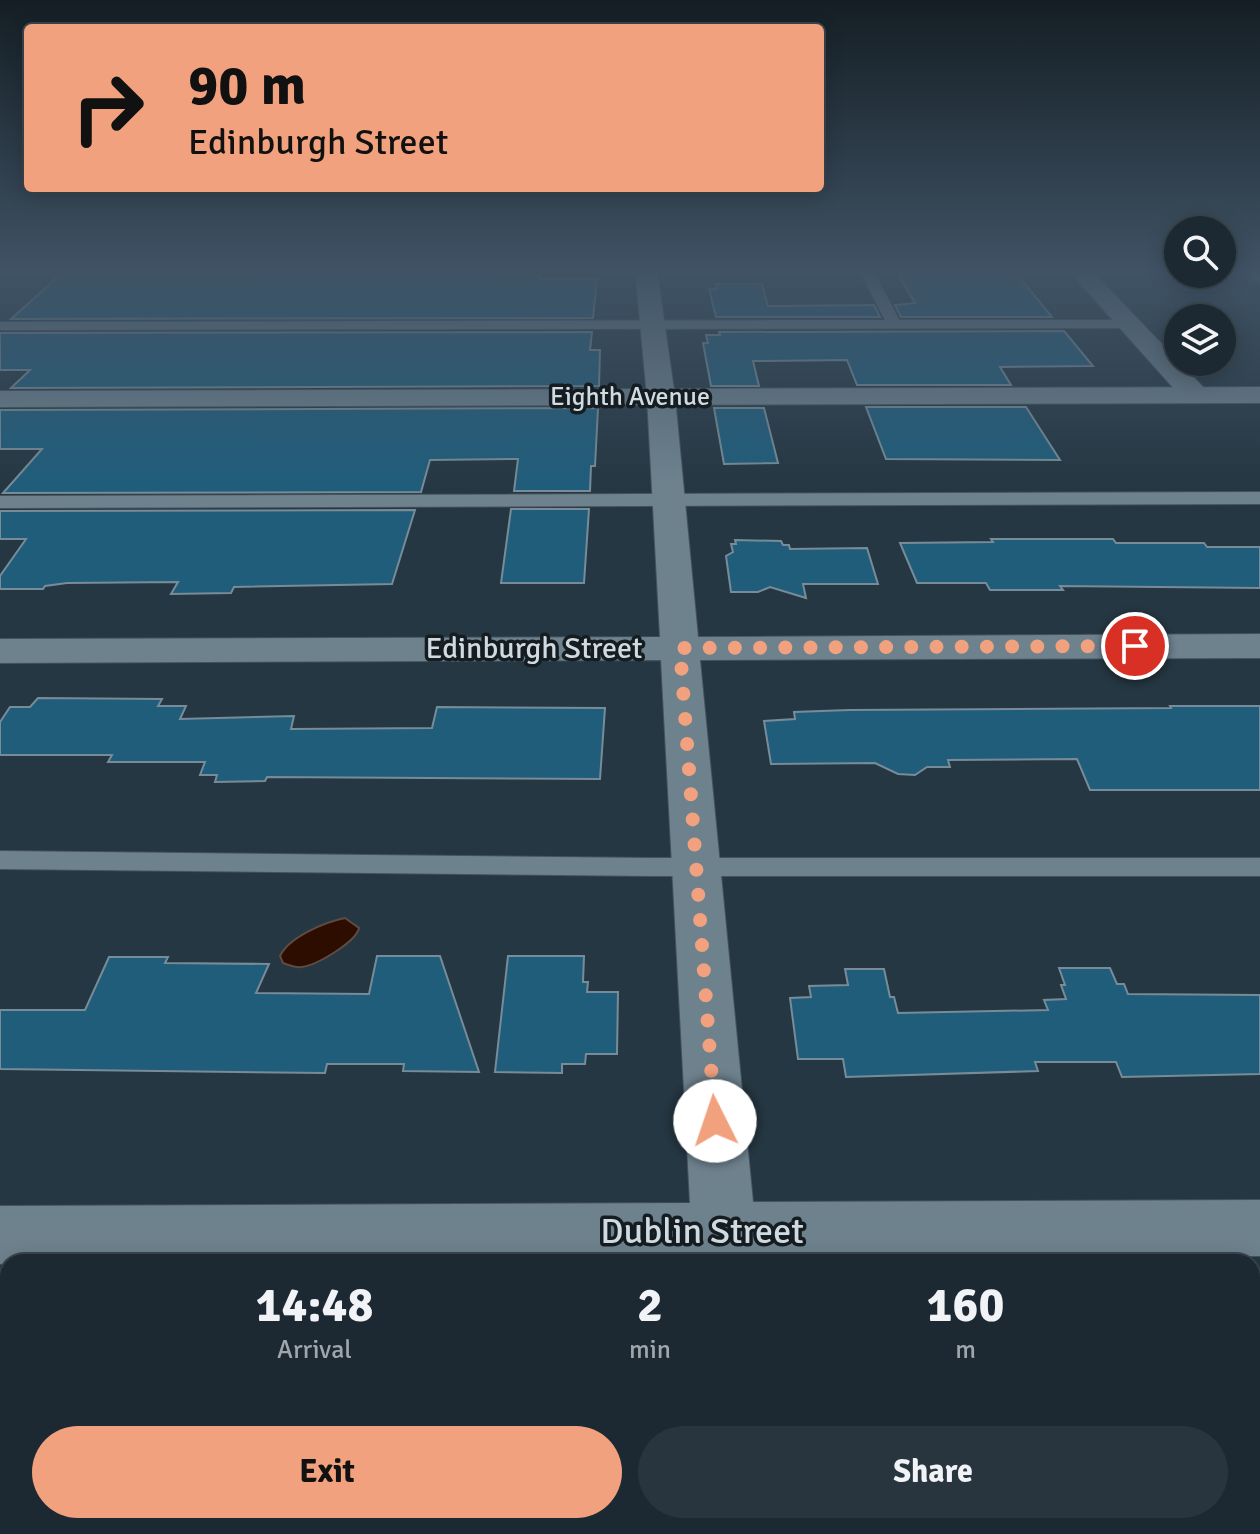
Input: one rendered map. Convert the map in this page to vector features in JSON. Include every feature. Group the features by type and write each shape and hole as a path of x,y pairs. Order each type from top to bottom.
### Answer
{"street":[{"path":"653,342 661,397 725,1247"},
{"path":"1145,342 1195,395"},
{"name":"Eighth Avenue","path":"0,399 1260,395"},
{"name":"Edinburgh Street","path":"0,651 1260,646"},
{"name":"Dublin Street","path":"0,1235 725,1247 1260,1228"}],"lane":[{"path":"0,502 1260,498"},
{"path":"0,860 697,867 1260,867"}],"shaded area":[{"path":"345,918 359,928 344,946 302,967 283,963 280,956 299,937"}],"building":[{"path":"0,342 591,342 590,350 600,350 599,386 11,388 30,370 0,370"},
{"path":"1073,342 1093,366 1000,367 1011,385 857,385 847,360 753,361 759,386 711,386 703,343"},
{"path":"866,407 1026,407 1060,460 886,459"},
{"path":"598,408 595,466 591,466 590,491 514,491 518,459 430,460 421,492 3,493 42,449 0,449 0,410"},
{"path":"714,408 764,408 778,463 724,464"},
{"path":"511,509 589,509 584,583 501,583"},
{"path":"415,510 392,584 234,587 231,593 171,594 178,582 67,583 45,586 43,589 0,589 0,576 26,539 0,539 0,511"},
{"path":"991,539 1113,539 1116,543 1204,543 1207,547 1260,547 1260,588 1060,586 1063,590 990,590 986,583 917,583 900,543 993,542"},
{"path":"735,540 781,541 790,549 867,548 878,584 803,584 806,598 770,587 758,592 731,592 726,556 733,552 731,544 736,544"},
{"path":"38,698 162,699 158,706 186,706 180,719 294,716 291,729 432,728 437,707 605,708 600,779 267,777 265,781 215,782 217,775 200,775 205,762 108,762 112,755 0,755 0,722 10,707 30,707"},
{"path":"1260,706 1260,790 1090,790 1077,759 948,760 950,767 927,767 915,775 898,774 875,763 771,764 764,721 795,719 794,712"},
{"path":"377,956 440,956 479,1072 403,1071 404,1064 327,1064 325,1073 0,1069 0,1010 85,1010 109,957 168,957 165,963 269,964 256,993 369,994"},
{"path":"508,956 584,956 583,982 588,982 587,992 618,992 617,1054 586,1054 585,1064 562,1064 562,1073 495,1072"},
{"path":"1059,968 1110,968 1117,984 1124,984 1128,994 1260,995 1260,1074 1122,1077 1116,1062 1035,1062 1038,1071 846,1077 843,1059 798,1059 790,998 811,997 809,986 848,985 845,969 884,969 890,997 894,997 898,1013 1048,1010 1044,1000 1066,999"}],"route":[{"path":"715,1121 680,648 1135,646"}]}
